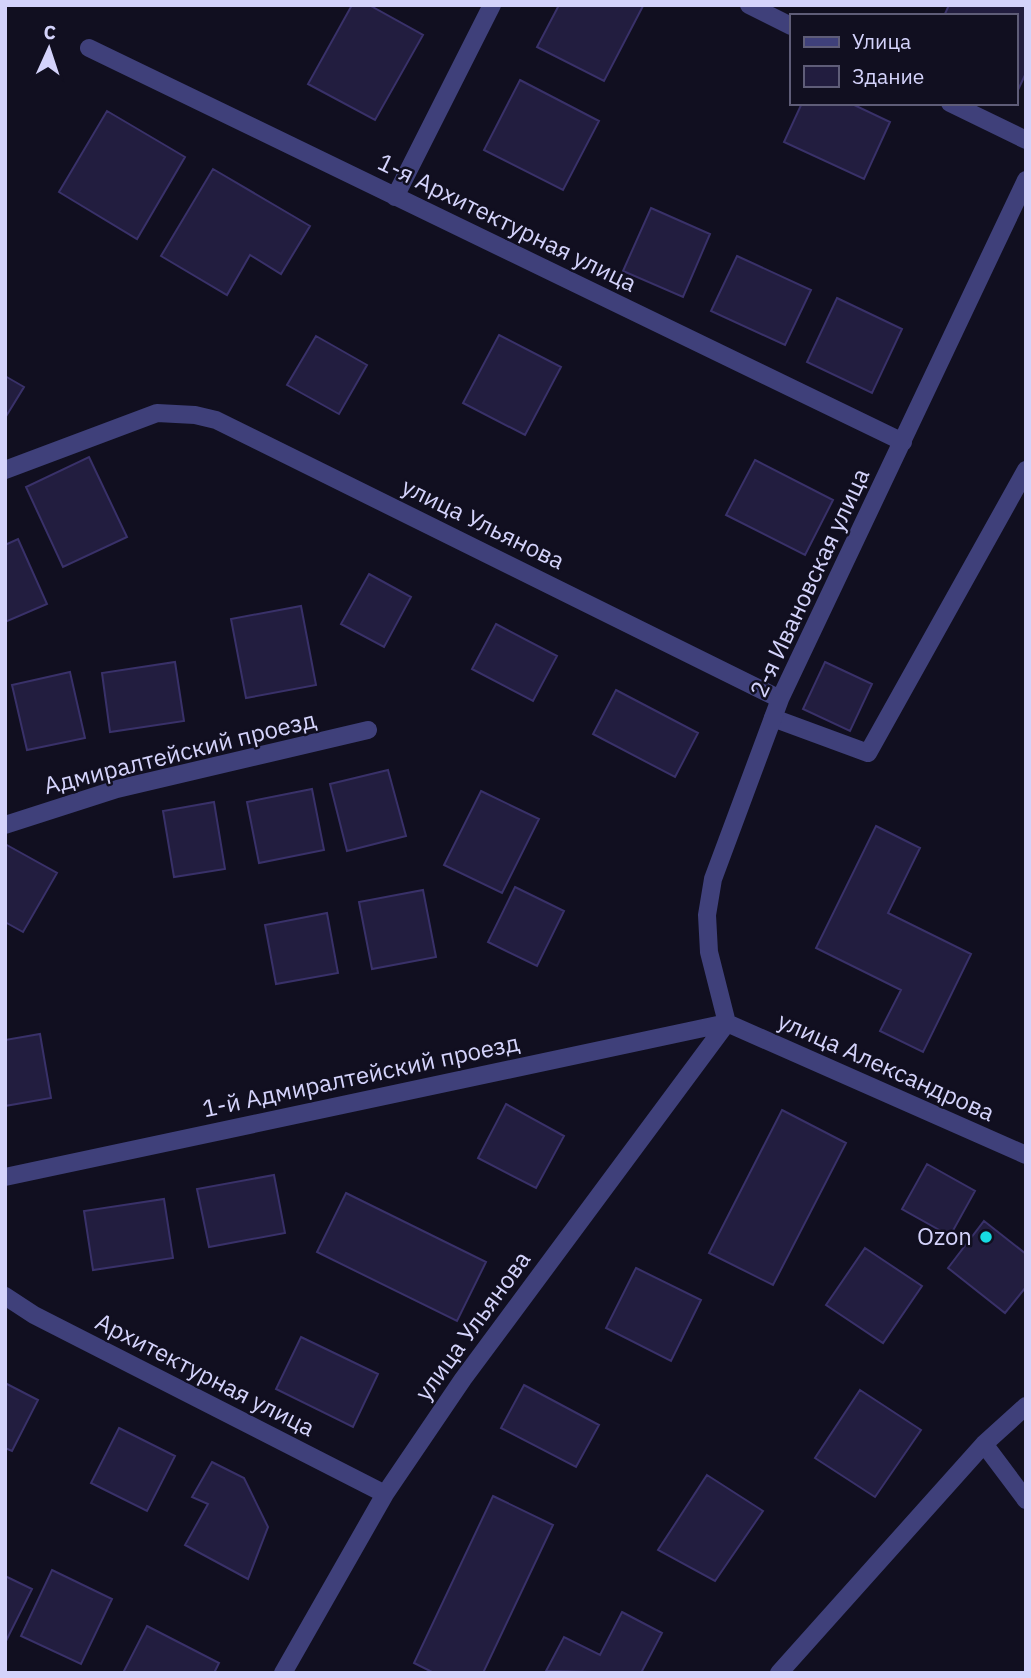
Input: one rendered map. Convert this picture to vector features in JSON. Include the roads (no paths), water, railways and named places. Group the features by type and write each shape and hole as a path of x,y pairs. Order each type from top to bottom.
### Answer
{"street":[{"path":"395,197 492,5"},
{"path":"749,5 790,26"},
{"name":"1-я Архитектурная улица","path":"89,48 903,443"},
{"path":"954,105 1026,140"},
{"name":"2-я Ивановская улица","path":"727,1023 709,952 708,915 713,880 780,699 1026,180"},
{"name":"улица Ульянова","path":"5,470 157,413 195,415 216,420 780,699"},
{"path":"774,718 868,753 1026,470"},
{"name":"Адмиралтейский проезд","path":"5,825 117,789 368,730"},
{"name":"улица Ульянова","path":"283,1673 385,1494 463,1379 727,1023"},
{"name":"улица Александрова","path":"727,1023 1026,1155"},
{"name":"1-й Адмиралтейский проезд","path":"5,1177 727,1023"},
{"name":"Архитектурная улица","path":"5,1296 34,1315 385,1494"},
{"path":"779,1673 984,1444 1026,1406"},
{"path":"984,1444 1026,1500"}],"place":[{"name":"Ozon","path":"986,1237"}]}
